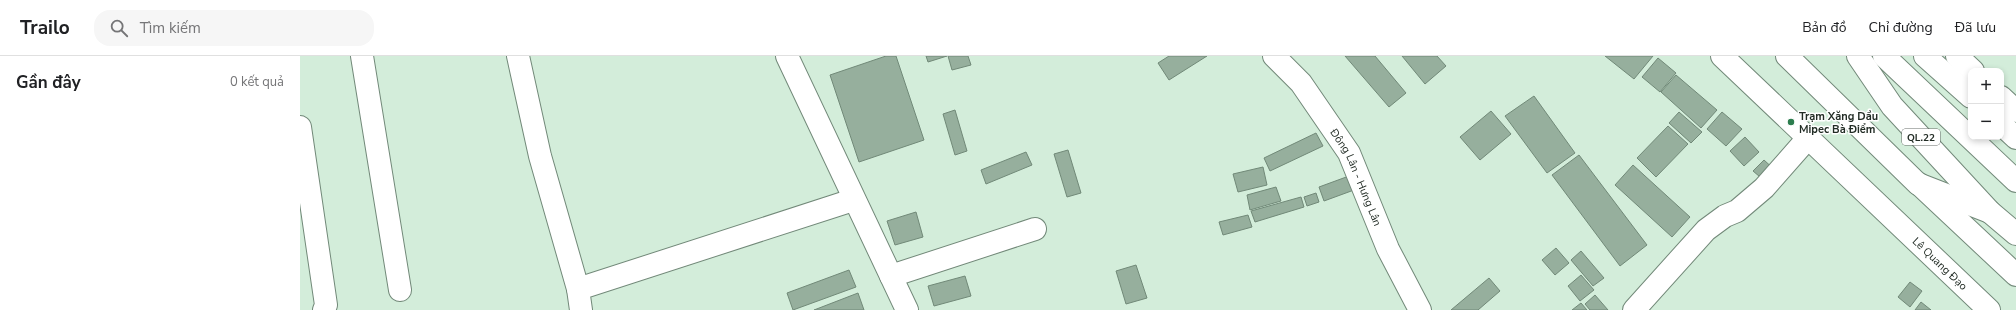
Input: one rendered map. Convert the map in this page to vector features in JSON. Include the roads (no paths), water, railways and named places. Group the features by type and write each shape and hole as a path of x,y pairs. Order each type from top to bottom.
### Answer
{"main road":[{"path":"362,56 400,290"},
{"path":"518,56 540,156 578,289 581,310"},
{"path":"787,56 907,310"},
{"name":"Đông Lân - Hưng Lân","path":"1274,56 1301,83 1349,153 1388,249 1420,310"},
{"path":"1634,310 1706,230 1725,216 1737,211 1764,188 1808,138 1722,56"},
{"name":"QL.22","path":"1787,56 1918,184 1990,212"},
{"name":"QL.22","path":"1858,56 1892,106 1990,212"},
{"path":"1884,56 2016,181"},
{"path":"1925,56 1968,94"},
{"path":"1957,56 1970,68"},
{"path":"2004,100 2016,111"},
{"path":"300,127 326,305 324,310"},
{"path":"2004,127 2016,138"},
{"name":"Lê Quang Đạo","path":"1808,138 1989,310"},
{"path":"1918,184 2016,275"},
{"path":"578,289 854,200"},
{"path":"1990,212 2016,234"},
{"path":"891,276 1035,229"}],"place":[{"name":"Trạm Xăng Dầu Mipec Bà Điểm","path":"1791,122"}]}
